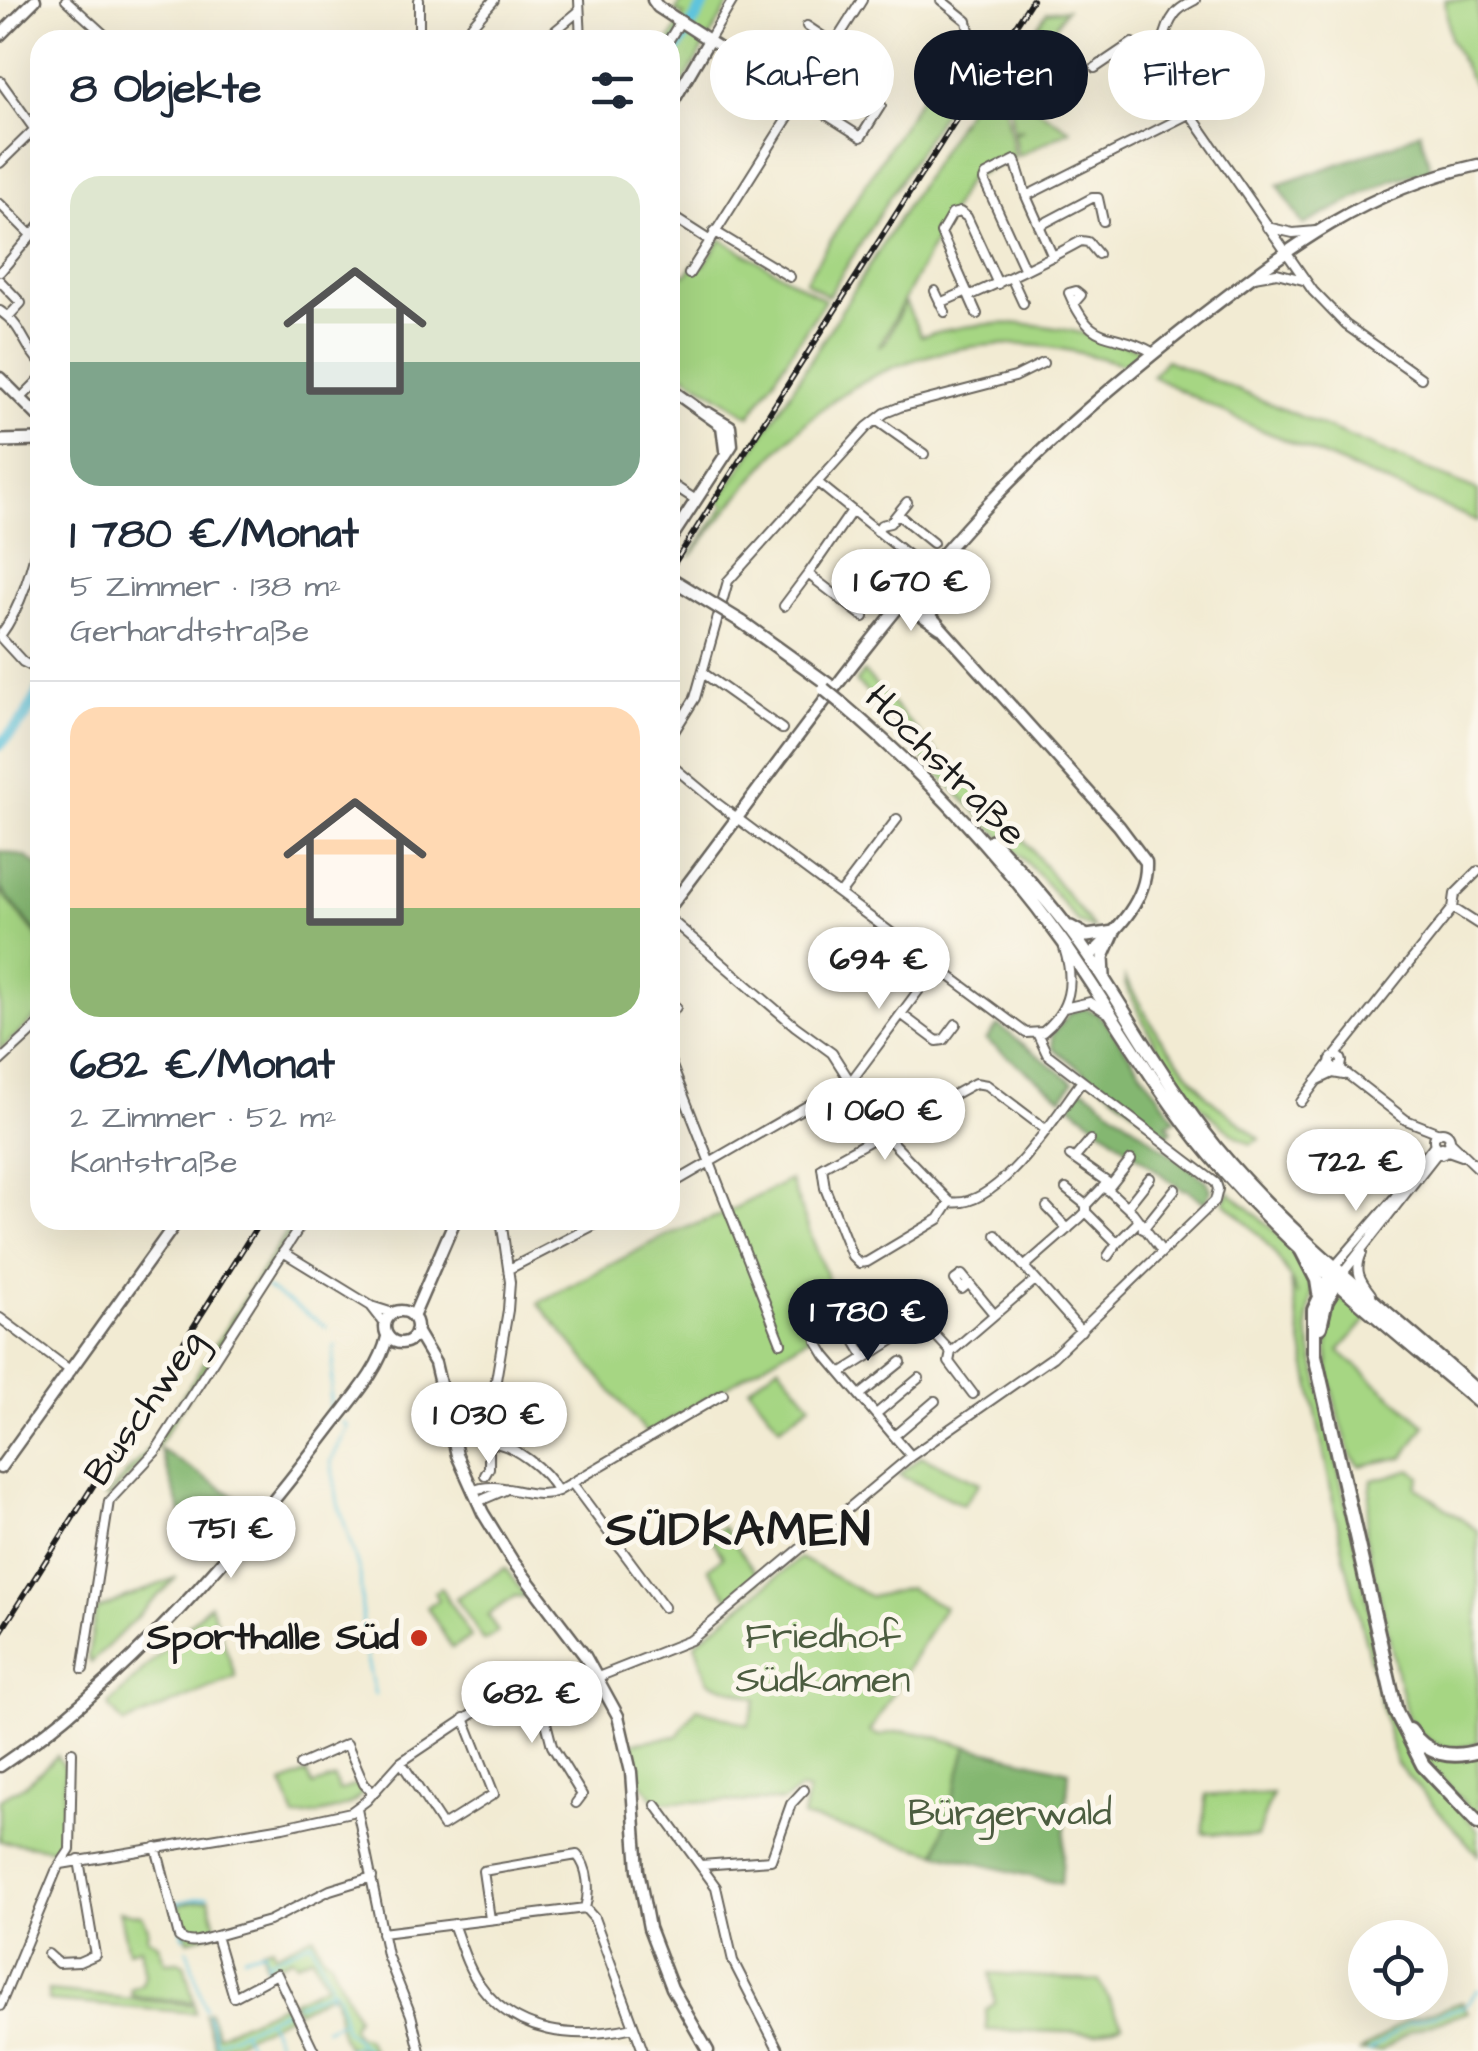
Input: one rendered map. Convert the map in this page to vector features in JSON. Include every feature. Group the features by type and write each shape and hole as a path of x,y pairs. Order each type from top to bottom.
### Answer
{"highway":[{"path":"1299,1245 1316,1280 1319,1296 1313,1325 1314,1351 1396,1712 1423,1765 1478,1823"},
{"path":"1319,1296 1336,1273"},
{"path":"1336,1273 1321,1320 1319,1353 1350,1474 1398,1701 1408,1728 1425,1746 1450,1756 1478,1751"}],"main road":[{"path":"0,35 36,0"},
{"path":"653,0 709,40 680,89"},
{"path":"680,894 907,598 1031,461 1154,353 1283,252 1397,189 1478,165"},
{"path":"0,378 30,408"},
{"path":"680,395 727,422 732,431 732,444 680,525"},
{"name":"Hochstraße","path":"680,588 740,625 844,701 950,804 1005,866 1061,940 1084,960"},
{"path":"907,598 941,628 1141,852 1146,862 1145,883 1103,957 1105,981"},
{"name":"Hochstraße","path":"844,701 879,725 955,800 1060,917 1084,960"},
{"path":"1060,917 1087,936 1114,932"},
{"path":"1084,960 1114,932"},
{"path":"1084,960 1105,981 1152,1059 1216,1147 1336,1273 1478,1402"},
{"path":"1084,960 1118,1022 1208,1152 1244,1192 1299,1245 1377,1301 1478,1392"},
{"path":"0,1468 171,1230"},
{"path":"450,1230 421,1293 403,1314 385,1324 430,1354 438,1370 457,1455 474,1496 504,1549 574,1638 598,1677 624,1734 641,1894 654,1945 672,1988 708,2051"},
{"path":"0,1766 94,1691 214,1570 300,1468 379,1359 403,1338 403,1314"}],"street":[{"path":"66,0 99,30"},
{"path":"419,0 420,30"},
{"path":"467,30 494,0"},
{"path":"579,0 580,30"},
{"path":"709,40 733,0"},
{"path":"843,30 862,0"},
{"path":"941,0 967,21 969,30"},
{"path":"1168,30 1180,9 1196,0"},
{"path":"556,30 579,11"},
{"path":"677,30 682,23"},
{"path":"807,26 813,30"},
{"path":"1095,68 1108,59"},
{"path":"0,81 8,96 30,119"},
{"path":"689,274 787,120"},
{"path":"833,120 861,137 872,120"},
{"path":"1026,196 1177,120"},
{"path":"1196,120 1304,280 1346,325 1421,378"},
{"path":"0,163 30,137"},
{"path":"1025,270 984,177 1015,160 1052,256"},
{"path":"1038,226 1092,198 1098,198 1102,204 1103,221"},
{"path":"0,204 29,234 0,272"},
{"path":"977,314 941,234 956,213 967,217 998,284"},
{"path":"680,220 790,276"},
{"path":"1267,227 1293,233 1316,231"},
{"path":"934,290 942,308 1081,241 1088,242 1098,254"},
{"path":"1248,279 1277,272 1304,280"},
{"path":"1011,278 1023,303"},
{"path":"0,281 21,302 4,314 22,330 30,352"},
{"path":"1074,304 1091,330 1154,353"},
{"path":"680,725 704,673 728,581 876,420 913,402 1015,377 1043,363"},
{"path":"20,399 30,388"},
{"path":"876,420 924,454"},
{"path":"817,482 910,557"},
{"path":"680,490 696,500"},
{"path":"877,531 890,523 907,502"},
{"path":"784,606 851,512"},
{"path":"901,517 933,543"},
{"path":"901,550 917,530"},
{"path":"30,573 10,622 0,636 30,666"},
{"path":"808,574 864,617"},
{"path":"704,673 782,730"},
{"path":"680,772 1018,1029 1037,1033 1048,1028 1064,1008 1072,979 1061,940"},
{"path":"840,894 898,819"},
{"path":"1300,1102 1337,1062 1437,924 1453,908 1455,894 1478,871"},
{"path":"1453,908 1478,924"},
{"path":"680,928 832,1053 884,1133 950,1202 966,1202 1002,1181 1082,1081"},
{"path":"680,1180 852,1080 936,968"},
{"path":"1064,1008 1090,1002 1118,1022"},
{"path":"901,1014 937,1041 944,1040 956,1024"},
{"path":"0,1060 30,1033"},
{"path":"62,1863 283,1827 357,1809 401,1762 500,1697 598,1677 691,1640 912,1456 1022,1380 1081,1332 1214,1201 1217,1185 1047,1054 1037,1033"},
{"path":"1337,1062 1351,1078 1470,1162"},
{"path":"1316,1081 1333,1072 1351,1078"},
{"path":"950,1202 939,1219 868,1262 859,1262 852,1256 825,1188 822,1168 979,1082 1045,1129"},
{"path":"680,1087 782,1343"},
{"path":"1416,1170 1429,1144 1419,1126"},
{"path":"1090,1140 1072,1157 1106,1182 1106,1188 1127,1207 1161,1250"},
{"path":"1336,1273 1441,1141"},
{"path":"1377,1301 1358,1276 1358,1261 1441,1141"},
{"path":"1426,1166 1445,1151 1470,1162"},
{"path":"1025,1266 1068,1229 1131,1160"},
{"path":"1127,1207 1150,1178"},
{"path":"1108,1256 1176,1188"},
{"path":"1066,1190 1117,1243"},
{"path":"1047,1206 1068,1229"},
{"name":"Buschweg","path":"82,1669 109,1501 156,1452 297,1230"},
{"path":"485,1475 490,1468 492,1401 508,1310 502,1230"},
{"path":"508,1269 582,1230"},
{"path":"996,1235 1081,1332"},
{"path":"1336,1273 1365,1247"},
{"path":"282,1252 370,1306 403,1314"},
{"path":"973,1394 949,1362 951,1352 1035,1280"},
{"path":"969,1283 994,1314"},
{"path":"896,1294 951,1352"},
{"path":"370,1306 385,1324"},
{"path":"0,1318 70,1371"},
{"path":"876,1318 893,1338"},
{"path":"841,1373 920,1323"},
{"path":"852,1336 864,1356"},
{"path":"816,1341 912,1456"},
{"path":"860,1395 900,1362"},
{"path":"876,1414 920,1378"},
{"path":"474,1496 508,1489 532,1495 558,1491 722,1394"},
{"path":"894,1436 935,1400"},
{"path":"490,1442 521,1455 558,1491"},
{"path":"572,1484 664,1607"},
{"path":"536,1687 552,1746 582,1795 576,1804"},
{"path":"401,1762 443,1826 494,1794 464,1718"},
{"path":"300,1765 348,1744 364,1784 373,1792"},
{"path":"0,2006 70,1850 72,1752"},
{"path":"701,1865 770,1860 791,1804 804,1790"},
{"path":"656,1805 716,1887 733,1961 779,2051"},
{"path":"357,1809 382,1933 420,2051"},
{"path":"156,1847 178,1937 194,1942 269,1921 330,1890 372,1877"},
{"path":"490,1919 484,1871 577,1855 585,1872 585,1908"},
{"path":"48,1954 53,1961 72,1963 96,1954 79,1860"},
{"path":"382,1933 585,1908"},
{"path":"585,1908 594,1918 644,2051"},
{"path":"453,1924 479,1984 498,2005 522,2022 552,2032 576,2034 634,2027"},
{"path":"216,1936 234,1997"},
{"path":"222,2003 277,1974 312,2050"}],"green space":[{"path":"683,0 732,0 714,30 710,30 710,37 680,88 680,30 676,30 684,15 675,12"},
{"path":"1445,0 1478,0 1478,94 1450,39"},
{"path":"1066,9 1053,30 1035,30 1047,12"},
{"path":"914,107 914,120 938,120 828,296 805,281"},
{"path":"960,120 1007,120 1014,158 968,179 879,347 886,341 905,302 921,336 979,325 1031,324 1083,333 1139,349 1144,354 1130,366 1052,347 987,345 933,354 881,373 835,399 795,433 690,557 725,505 719,501"},
{"path":"1012,120 1055,120 1070,130 1018,156 1013,133 1023,130 1013,131"},
{"path":"1420,131 1431,170 1393,180 1303,225 1278,185 1393,145"},
{"path":"721,239 825,300 750,416 680,371 680,275 686,275 695,263 704,265"},
{"path":"1166,360 1478,491 1478,521 1254,427 1152,376"},
{"path":"864,672 954,772 998,807 1095,930 1078,922 1038,874 905,741 892,716 856,682"},
{"path":"0,851 30,860 30,924 0,888"},
{"path":"0,890 30,928 30,1023 0,1050"},
{"path":"1125,978 1159,1036 1209,1098 1260,1139 1250,1144 1228,1130 1191,1094 1161,1053"},
{"path":"1084,1008 1098,1014 1107,1024 1176,1119 1166,1124 1172,1130 1167,1135 1053,1048 1052,1035 1070,1013"},
{"path":"998,1025 1073,1082 1062,1098 986,1040"},
{"path":"1085,1089 1207,1181 1211,1190 1205,1203 1070,1104"},
{"path":"790,1180 842,1317 647,1434 538,1303 667,1235 721,1215"},
{"path":"1229,1192 1279,1236 1308,1276 1311,1294 1307,1329 1392,1711 1408,1751 1478,1830 1478,1855 1396,1763 1344,1556 1290,1281 1298,1296 1292,1282 1276,1256 1224,1202"},
{"path":"288,1230 293,1230 157,1447 105,1498 153,1443"},
{"path":"1345,1298 1368,1318 1339,1351 1425,1425 1404,1457 1360,1466 1351,1456 1328,1364 1333,1303"},
{"path":"779,1365 811,1404 780,1427 749,1388"},
{"path":"160,1449 242,1501 196,1557"},
{"path":"921,1456 980,1483 963,1505 899,1475"},
{"path":"1412,1470 1420,1477 1416,1487 1478,1531 1478,1742 1456,1748 1428,1740 1407,1716 1365,1533 1372,1480"},
{"path":"723,1527 760,1581 732,1602 708,1568 723,1557 710,1536"},
{"name":"Friedhof Südkamen","path":"800,1558 871,1597 909,1588 944,1607 870,1732 880,1736 912,1732 967,1746 937,1853 803,1817 808,1791 800,1789 784,1801 656,1802 635,1774 630,1743 677,1736 697,1708 748,1725 757,1699 708,1681 695,1643"},
{"path":"505,1568 526,1597 515,1596 488,1615 498,1632 484,1641 456,1598"},
{"path":"177,1577 91,1663 88,1657 96,1610"},
{"path":"441,1588 471,1637 452,1648 427,1607 438,1600 434,1592"},
{"path":"210,1604 236,1677 124,1724 108,1705"},
{"name":"Bürgerwald","path":"967,1746 1069,1771 1061,1884 937,1853"},
{"path":"1419,1746 1478,1753 1478,1818 1429,1765"},
{"path":"57,1756 65,1770 61,1850 0,1841 0,1799 25,1785"},
{"path":"307,1773 313,1786 334,1778 339,1791 358,1784 363,1792 342,1808 295,1818 283,1784"},
{"path":"1272,1794 1257,1837 1203,1833 1206,1795"},
{"path":"209,1899 218,1932 188,1940 179,1904"},
{"path":"119,1911 142,1915 147,1937 158,1944 165,1962 184,1964 194,2002 132,1996 131,1989 142,1984 145,1975 140,1948 128,1951"},
{"path":"313,1935 322,1954 330,1960 356,2017 354,2031 366,2038 373,2051 347,2047 340,2032 333,1992 297,2011 292,2001 326,1984 312,1956 296,1963 292,1958 267,1970 261,1949 272,1946 275,1954"},
{"path":"990,1973 1099,1981 1122,2024 1098,2033 987,2030 986,2010 995,2003"},
{"path":"48,1991 194,2005 195,2013 49,2001"},
{"path":"1462,2002 1468,2012 1448,2019 1448,2007"},
{"path":"286,2003 292,2014 216,2051 204,2014 209,2012 217,2035"},
{"path":"1444,2020 1411,2031 1381,2051 1361,2051 1405,2021"}],"waterway":[{"path":"680,44 707,0"},
{"path":"0,745 30,708"},
{"path":"267,1288 327,1327"},
{"path":"329,1411 335,1345"},
{"path":"343,1422 348,1427 331,1461 338,1503 360,1574 364,1646"},
{"path":"365,1651 375,1695"},
{"path":"184,1937 175,1903 208,1896"},
{"path":"251,1983 270,1973 267,1962 311,1941 329,1981 330,1996"},
{"path":"187,1949 205,2009"},
{"path":"244,1956 264,1950 267,1962"},
{"path":"297,2004 332,1989 338,1994 345,2029 368,2051"},
{"path":"1369,2051 1409,2023 1465,2006 1478,1990"},
{"path":"207,2014 216,2043 288,2009"},
{"path":"268,2021 278,2042"},
{"path":"325,2029 342,2021"},
{"path":"242,2031 252,2051"},
{"path":"345,2051 357,2045"}],"railway":[{"path":"680,554 1032,0"},
{"path":"0,1633 255,1230"}],"place":[{"name":"Sporthalle Süd","path":"419,1638"}],"district":[{"name":"SÜDKAMEN","path":"739,1531"}]}
